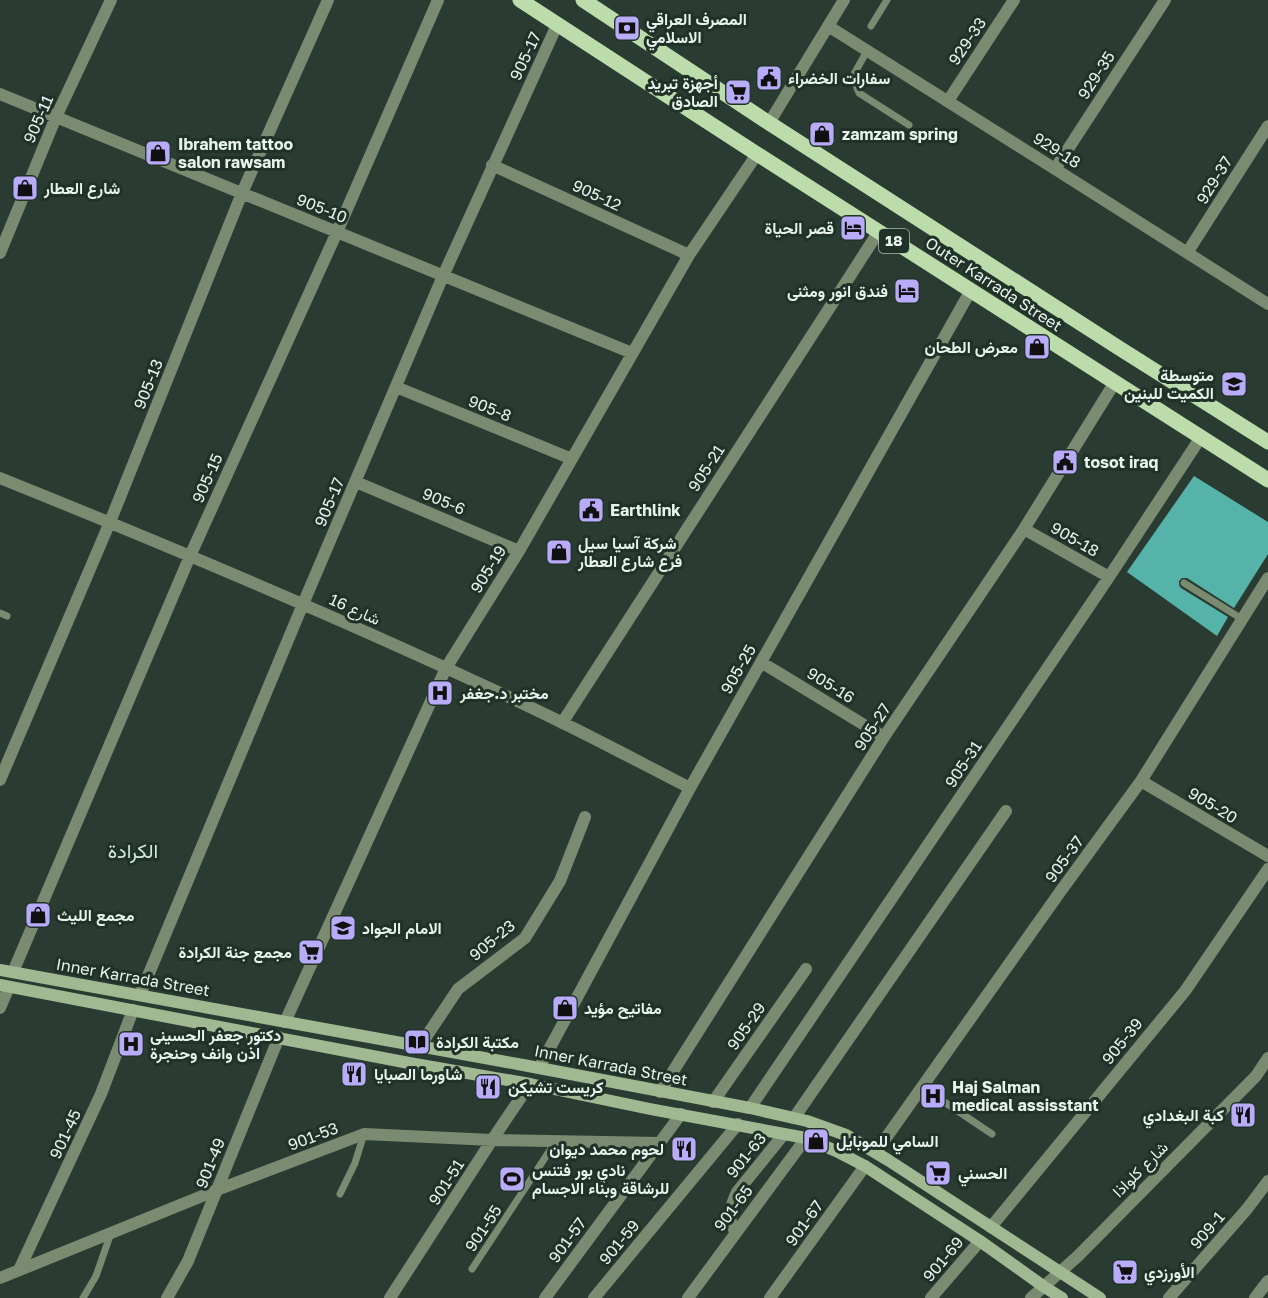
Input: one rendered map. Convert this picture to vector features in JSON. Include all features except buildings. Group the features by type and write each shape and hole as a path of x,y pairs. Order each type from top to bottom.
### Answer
{"main road":[{"name":"Outer Karrada Street","path":"520,0 1268,480"},
{"name":"Outer Karrada Street","path":"583,0 769,123 1268,442"},
{"name":"Inner Karrada Street","path":"0,970 539,1068 750,1108 814,1123 846,1135 876,1152 1100,1298"},
{"name":"Inner Karrada Street","path":"4,986 806,1138 865,1166 1062,1298"}],"street":[{"name":"905-11","path":"0,253 56,117 111,0"},
{"name":"905-13","path":"0,780 110,522 242,193 328,0"},
{"name":"905-15","path":"13,972 190,556 337,232 438,0"},
{"path":"769,123 844,0"},
{"name":"929-33","path":"948,101 1014,0"},
{"name":"929-35","path":"1055,169 1165,0"},
{"name":"905-17","path":"140,995 443,276 557,25"},
{"name":"929-18","path":"828,26 1268,304"},
{"name":"905-10","path":"0,94 632,353"},
{"name":"929-37","path":"1187,253 1268,126"},
{"name":"905-19","path":"285,1022 446,668 519,551 689,255 758,154"},
{"name":"905-12","path":"492,165 689,255"},
{"name":"905-21","path":"562,723 879,231"},
{"name":"905-25","path":"539,1068 690,788 971,290"},
{"name":"905-27","path":"660,1092 884,737 1024,529 1115,382"},
{"name":"905-8","path":"396,387 572,459"},
{"name":"905-31","path":"750,1108 1201,437"},
{"name":"شارع 16","path":"0,478 303,604 446,668 562,723 690,788"},
{"name":"905-6","path":"356,482 519,551"},
{"name":"905-18","path":"1024,529 1109,577"},
{"name":"905-37","path":"876,1152 1141,781 1268,578"},
{"name":"905-16","path":"761,662 884,737"},
{"name":"905-20","path":"1141,781 1268,856"},
{"path":"794,1118 1006,812"},
{"name":"905-23","path":"420,1047 458,989 525,938 560,881 585,817"},
{"name":"905-39","path":"991,1227 1185,991 1268,869"},
{"name":"905-29","path":"713,1102 806,969"},
{"path":"0,1008 4,986"},
{"name":"901-45","path":"19,1270 101,1094 133,1010"},
{"name":"901-49","path":"168,1298 188,1261 279,1037"},
{"name":"شارع كلواذا","path":"1031,1298 1078,1256 1256,1076 1268,1058"},
{"name":"901-51","path":"390,1298 530,1084"},
{"name":"901-57","path":"545,1298 681,1114"},
{"name":"901-59","path":"594,1298 738,1124"},
{"name":"901-53","path":"0,1278 217,1190 364,1134 492,1140 659,1143"},
{"name":"901-63","path":"736,1232 730,1221 734,1200 742,1185 784,1134"},
{"name":"901-65","path":"687,1298 806,1138"},
{"name":"901-67","path":"770,1298 865,1166"},
{"name":"909-1","path":"1169,1298 1247,1209 1268,1181"},
{"name":"901-69","path":"931,1298 980,1241"},
{"path":"1255,1298 1268,1281"}],"lane":[{"path":"871,26 887,0"},
{"path":"867,51 854,74 859,93 909,125"},
{"path":"1184,583 1242,619"},
{"path":"922,1087 992,1134"},
{"path":"340,1194 355,1163 364,1134"},
{"name":"901-55","path":"472,1269 556,1141"},
{"path":"83,1298 96,1276 111,1233"}],"place":[{"name":"المصرف العراقي الاسلامي","path":"627,28"},
{"name":"سفارات الخضراء","path":"769,78"},
{"name":"أجهزة تبريد الصادق","path":"738,92"},
{"name":"zamzam spring","path":"822,134"},
{"name":"Ibrahem tattoo salon rawsam","path":"158,153"},
{"name":"شارع العطار","path":"25,188"},
{"name":"قصر الحياة","path":"853,228"},
{"name":"فندق انور ومثنى","path":"907,291"},
{"name":"معرض الطحان","path":"1037,347"},
{"name":"متوسطة الكميت للبنين","path":"1234,384"},
{"name":"tosot iraq","path":"1065,462"},
{"name":"Earthlink","path":"591,510"},
{"name":"شركة آسيا سيل فرع شارع العطار","path":"559,552"},
{"name":"مختبر د.جغفر","path":"440,693"},
{"name":"مجمع الليث","path":"38,915"},
{"name":"الامام الجواد","path":"343,928"},
{"name":"مجمع جنة الكرادة","path":"311,952"},
{"name":"مفاتيح مؤيد","path":"565,1008"},
{"name":"مكتبة الكرادة","path":"417,1042"},
{"name":"دكتور جعفر الحسيني اذن وانف وحنجرة","path":"131,1044"},
{"name":"شاورما الصبايا","path":"354,1074"},
{"name":"كريست تشيكن","path":"488,1087"},
{"name":"Haj Salman medical assisstant","path":"933,1096"},
{"name":"كبة البغدادي","path":"1243,1115"},
{"name":"السامي للموبايل","path":"816,1141"},
{"name":"لحوم محمد ديوان","path":"684,1149"},
{"name":"الحسني","path":"938,1173"},
{"name":"نادي بور فتنس للرشاقة وبناء الاجسام","path":"512,1179"},
{"name":"الأورزدي","path":"1125,1272"}],"district":[{"name":"الكرادة","path":"133,851"}]}
